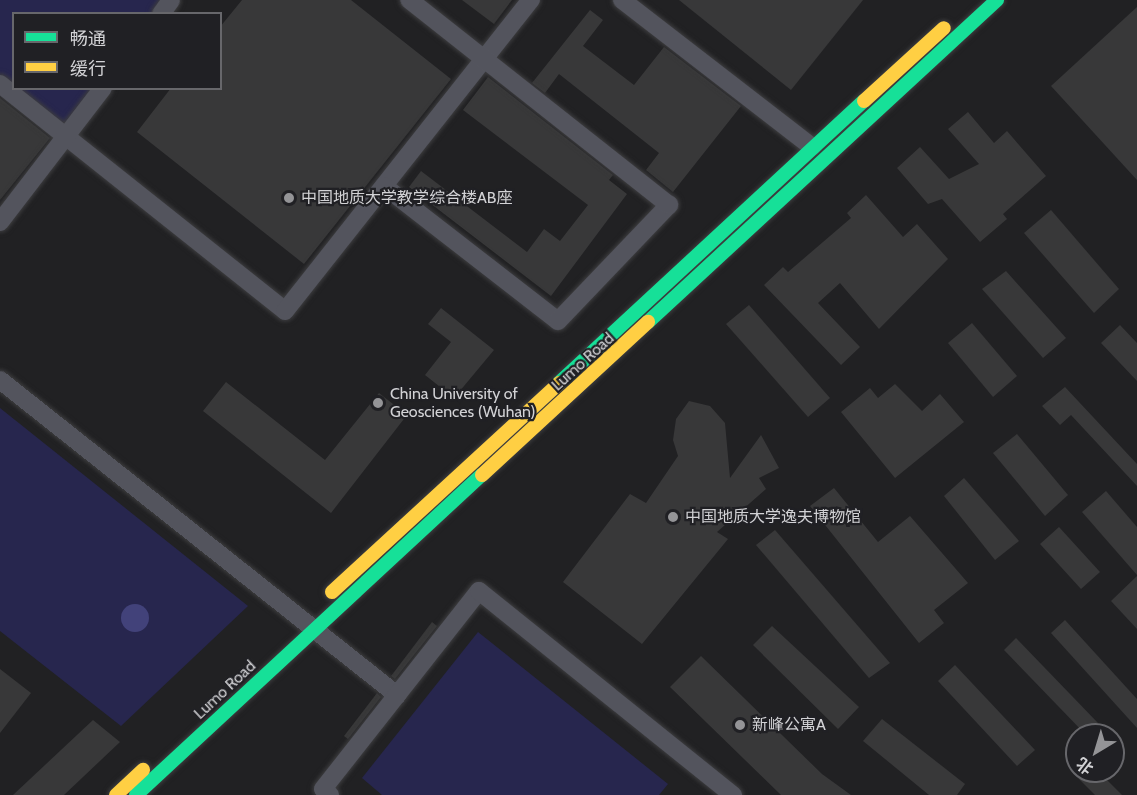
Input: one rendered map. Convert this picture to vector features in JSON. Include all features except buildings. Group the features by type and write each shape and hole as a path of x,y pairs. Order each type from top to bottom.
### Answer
{"main road":[{"name":"Lumo Road","path":"136,795 312,616 812,147 975,0"},
{"name":"Lumo Road","path":"116,795 998,0"}],"street":[{"path":"384,186 558,321 669,205 410,0"},
{"path":"0,84 285,311 531,0"},
{"path":"622,0 812,147"},
{"path":"0,222 101,90"},
{"path":"0,380 312,616 397,695"},
{"path":"327,792 397,695 479,591 733,795"}],"shaded area":[{"path":"0,0 173,0 163,12 12,12 12,90 103,90 66,136 0,84"},
{"path":"0,408 248,606 121,726 0,631"},
{"path":"135,604 145,608 149,618 145,628 135,632 125,628 121,618 125,608"},
{"path":"478,632 668,784 659,795 382,795 362,778"}],"traffic: fast":[{"path":"648,322 997,0"},
{"path":"559,383 864,101"},
{"path":"136,795 482,475"}],"traffic: slow":[{"path":"864,101 944,28"},
{"path":"482,475 648,322"},
{"path":"332,592 559,383"},
{"path":"116,795 143,770"}],"place":[{"name":"中国地质大学教学综合楼AB座","path":"289,198"},
{"name":"China University of Geosciences (Wuhan)","path":"378,403"},
{"name":"中国地质大学逸夫博物馆","path":"673,517"},
{"name":"新峰公寓A","path":"740,725"}]}
